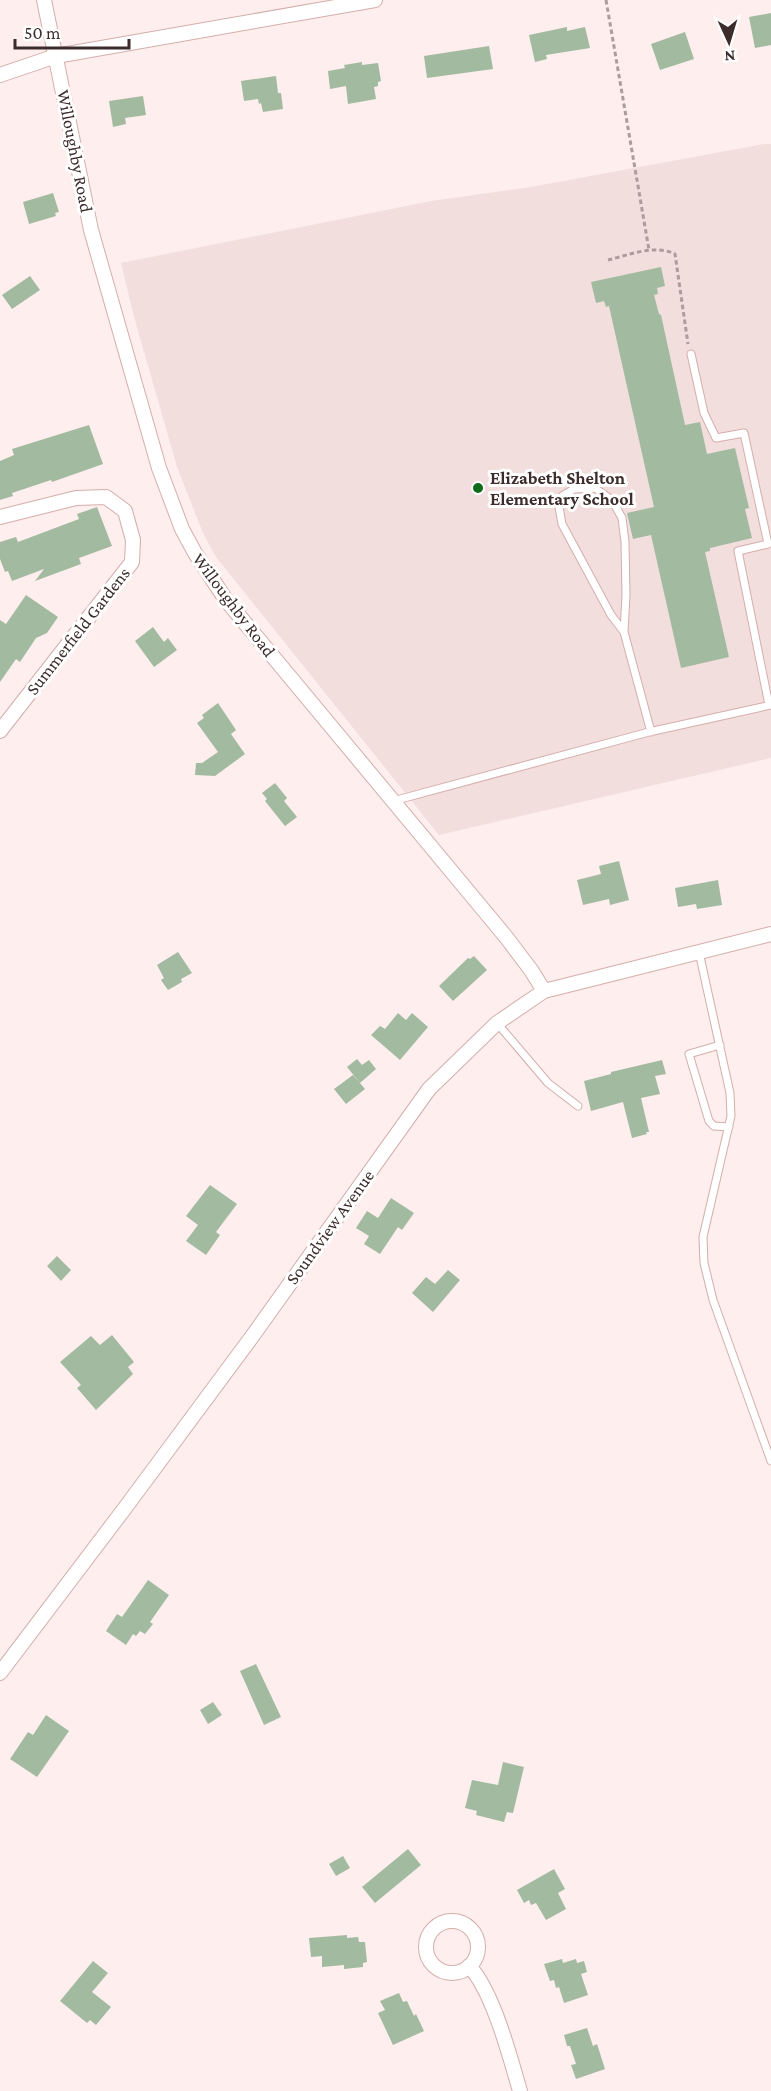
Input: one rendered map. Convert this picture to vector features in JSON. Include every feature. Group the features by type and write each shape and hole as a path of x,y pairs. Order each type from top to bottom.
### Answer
{"street":[{"name":"Willoughby Road","path":"44,0 91,230 159,468 178,521 195,553 226,600 506,937 544,991"},
{"path":"0,75 56,56 375,0"},
{"name":"Summerfield Gardens","path":"0,517 76,498 106,497 125,511 133,540 132,562 0,731"},
{"name":"Soundview Avenue","path":"0,1673 244,1347 429,1089 497,1023 544,991 771,934"},
{"path":"469,1966 479,1976 502,2034 520,2091"}],"lane":[{"path":"393,801 651,732 770,705 738,550 768,544 752,466 744,433 716,438 704,413 691,354"},
{"path":"624,632 611,615 562,524 559,507 562,496 574,489 596,488 612,500 622,518 626,553 624,632 651,732"},
{"path":"699,952 730,1093 731,1116 703,1237 704,1263 713,1300 771,1461"},
{"path":"497,1023 548,1083 578,1106"},
{"path":"720,1045 689,1054 709,1121 714,1126 729,1127"}],"path":[{"path":"606,0 650,250"},
{"path":"608,260 650,250 664,249 675,255 691,354"}],"shaded area":[{"name":"Elizabeth Shelton Elementary School","path":"771,144 771,758 439,835 216,557 203,533 177,467 121,263 431,201 531,187"}],"building":[{"path":"771,13 771,45 755,48 749,17"},
{"path":"567,27 567,31 585,27 590,48 546,55 547,59 535,62 529,35"},
{"path":"685,32 694,59 660,70 651,44"},
{"path":"489,46 493,69 427,78 424,56"},
{"path":"362,62 362,65 378,63 381,81 378,82 378,86 374,87 376,99 348,104 346,86 330,89 328,71"},
{"path":"276,76 283,109 263,112 258,99 244,101 241,81"},
{"path":"143,96 146,115 125,118 126,124 113,127 109,101"},
{"path":"53,193 59,212 55,213 56,216 29,224 23,202"},
{"path":"661,267 665,286 657,288 658,294 654,295 661,315 685,425 700,422 707,454 735,448 749,508 745,509 752,538 710,548 710,551 705,552 729,657 681,668 651,535 633,539 627,513 654,507 609,306 606,307 604,301 596,303 591,282"},
{"path":"30,276 40,290 12,309 2,295"},
{"path":"89,425 103,464 12,493 13,496 0,500 0,461 14,455 12,449"},
{"path":"97,507 112,546 79,558 81,564 35,581 44,569 12,581 8,571 5,572 0,559 0,542 16,537 18,542 79,519 77,514"},
{"path":"26,595 58,617 47,633 36,638 20,662 16,659 0,682 0,620 6,624"},
{"path":"153,627 164,642 168,638 177,650 154,667 135,641"},
{"path":"218,703 236,730 231,734 245,754 215,776 195,775 196,763 202,763 218,752 197,723 204,718 202,715"},
{"path":"275,783 287,798 284,801 297,817 285,826 265,801 267,799 262,793"},
{"path":"619,861 629,900 610,905 609,899 583,905 577,880 601,874 599,866"},
{"path":"718,880 722,905 697,909 696,904 678,907 675,888"},
{"path":"178,952 192,973 168,990 161,980 164,978 157,965"},
{"path":"474,956 487,970 453,1001 439,986 468,958"},
{"path":"398,1013 406,1020 412,1013 428,1027 400,1060 371,1035 380,1026 385,1029"},
{"path":"357,1059 362,1065 369,1060 376,1069 360,1083 347,1067"},
{"path":"662,1060 666,1074 655,1076 660,1094 641,1098 649,1132 646,1132 647,1134 632,1138 623,1102 591,1111 584,1081"},
{"path":"353,1075 365,1089 346,1104 334,1089"},
{"path":"210,1185 237,1204 216,1232 220,1235 206,1255 186,1241 198,1225 186,1216"},
{"path":"391,1198 414,1213 402,1230 398,1227 380,1254 364,1244 369,1236 356,1228 367,1211 378,1218"},
{"path":"57,1256 71,1270 61,1281 47,1266"},
{"path":"448,1270 460,1280 433,1312 412,1293 426,1277 435,1284"},
{"path":"112,1335 134,1362 128,1367 133,1374 96,1410 77,1388 81,1385 60,1362 91,1336 100,1345"},
{"path":"148,1580 169,1595 150,1622 153,1624 145,1634 140,1631 136,1636 133,1634 126,1645 106,1631 117,1614 122,1617"},
{"path":"256,1664 281,1717 264,1725 240,1671"},
{"path":"213,1702 222,1715 208,1724 200,1710"},
{"path":"46,1715 69,1731 37,1777 10,1759 28,1732 33,1735"},
{"path":"503,1762 524,1767 513,1813 507,1812 504,1822 476,1815 477,1811 465,1808 472,1780 498,1785"},
{"path":"408,1849 421,1865 375,1903 362,1887"},
{"path":"343,1856 350,1868 336,1876 329,1864"},
{"path":"554,1869 565,1889 558,1893 566,1909 546,1920 536,1903 531,1905 529,1900 524,1903 517,1890"},
{"path":"347,1935 347,1938 358,1937 359,1942 365,1942 367,1962 363,1963 363,1967 344,1969 344,1965 322,1967 322,1956 311,1957 309,1938"},
{"path":"562,1959 563,1963 576,1959 577,1963 584,1961 587,1972 581,1974 588,1995 564,2003 559,1987 556,1988 554,1980 550,1981 544,1964"},
{"path":"93,1961 108,1973 92,1992 111,2007 96,2025 90,2020 87,2023 60,2001"},
{"path":"399,1993 403,2002 407,2001 414,2016 416,2014 424,2031 393,2045 378,2013 385,2010 380,2001"},
{"path":"587,2028 593,2046 597,2044 605,2069 576,2079 571,2065 576,2064 564,2035"}],"place":[{"name":"Elizabeth Shelton Elementary School","path":"478,488"}]}
